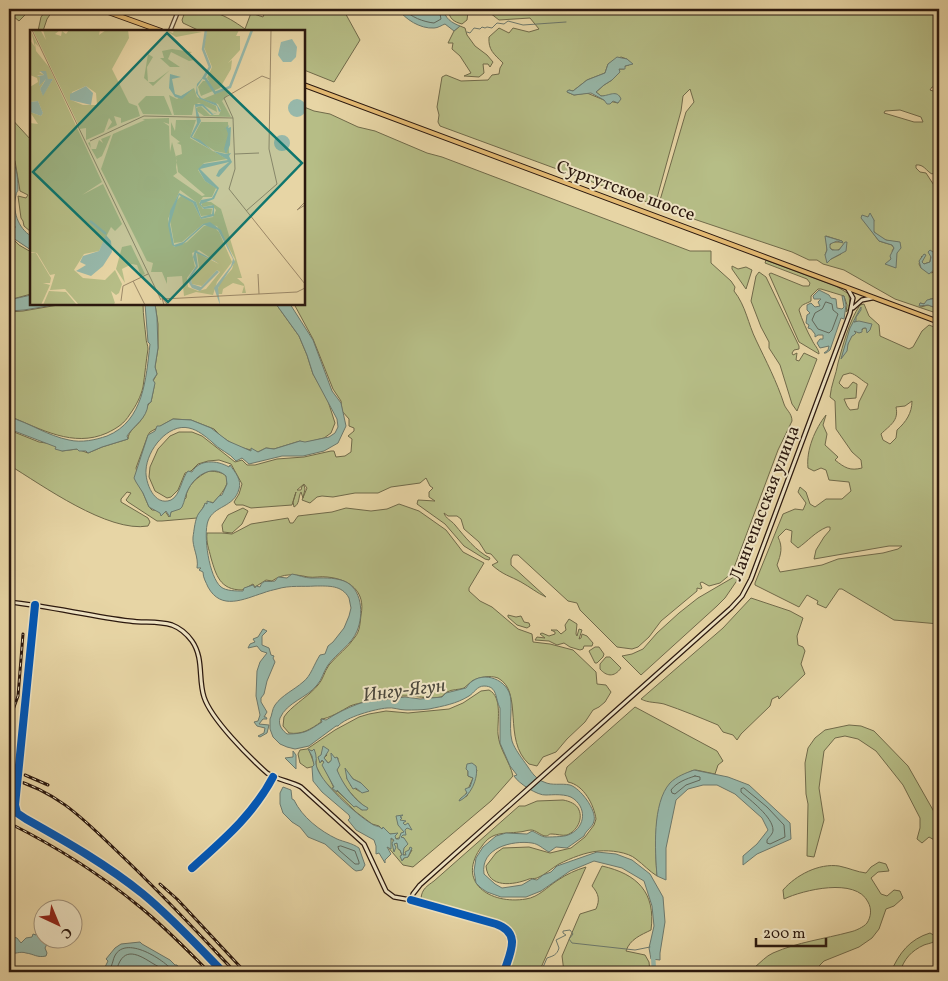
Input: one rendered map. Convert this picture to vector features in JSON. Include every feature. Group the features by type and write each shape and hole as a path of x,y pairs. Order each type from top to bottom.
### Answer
{"main road":[{"path":"100,9 158,30"},
{"name":"Сургутское шоссе","path":"305,85 939,322"},
{"path":"834,282 850,291 853,298 850,313"},
{"path":"852,306 859,292"},
{"path":"858,303 859,292"},
{"path":"850,313 864,298 876,299"},
{"name":"Лангепасская улица","path":"411,900 420,885 731,608 745,591 850,313"},
{"path":"9,602 130,621 168,624 180,629 193,642 198,653 202,693 210,710 264,770 273,777 294,783 311,795 364,844 386,891 394,897 411,900"}],"street":[{"path":"170,30 179,9"},
{"path":"35,605 16,792 15,805 17,813 88,855 133,886 168,916 223,972"},
{"path":"192,868 249,814 260,800 273,777"},
{"path":"411,900 496,924 507,930 511,934 513,941 504,972"}],"green space":[{"path":"9,9 31,9 19,21 9,13"},
{"path":"47,9 54,9 47,19 43,30 38,30 41,17"},
{"path":"186,9 203,10 217,13 245,29 251,13 263,17 266,9 343,9 360,40 334,82 305,70 305,30 198,30 183,23 182,20"},
{"path":"449,9 466,9 468,12 467,20 462,24 454,21 449,15"},
{"path":"485,9 769,9 775,12 778,9 939,9 939,87 932,87 930,90 939,93 939,155 936,156 937,160 939,160 939,170 932,174 921,166 916,165 916,168 920,172 926,173 939,193 939,240 936,241 937,246 939,246 939,256 931,254 930,262 924,264 922,256 919,264 921,268 932,273 939,266 938,295 924,304 920,303 921,307 928,305 939,309 939,314 895,299 844,270 823,264 817,260 809,260 792,252 658,207 686,112 694,102 690,89 683,96 681,111 657,198 654,197 652,204 440,126 437,107 442,77 446,75 461,81 488,80 492,75 499,74 503,63 491,49 489,37 499,28 509,33 513,28 529,32 539,29 530,18 499,20","holes":["621,57 630,62 624,69 619,69 612,80 596,92 601,96 620,97 618,103 587,93 574,95 567,92 569,90 573,91 587,80 605,73 608,64","900,110 921,117 923,122 914,122 884,113 885,111","862,218 874,220 872,228 879,237 898,242 896,257 892,251 894,248 892,245 879,241","826,236 843,242 833,242 829,246 832,250 838,250 844,244 841,254 831,259 825,255 827,250"]},
{"path":"460,26 465,28 467,35 475,46 493,62 490,67 488,64 483,64 484,73 479,77 464,76 471,73 460,56 452,49 453,43 448,43 454,31"},
{"path":"305,107 330,114 358,127 375,131 427,153 690,251 711,251 711,263 735,287 734,291 744,309 753,334 792,418 778,450 732,573 720,583 709,586 702,582 700,583 701,589 697,588 697,591 661,621 649,637 638,647 632,649 617,647 580,610 577,603 568,601 518,555 513,555 511,565 546,597 500,571 492,565 498,562 491,554 486,553 479,542 464,529 461,519 444,513 480,552 490,558 489,560 464,546 445,524 417,504 418,500 435,501 429,497 429,492 433,488 426,478 420,483 391,487 378,493 355,493 333,497 322,496 317,497 310,503 302,500 301,492 294,507 293,502 296,492 292,505 251,508 236,505 234,502 242,484 231,464 219,460 198,464 191,471 185,473 178,490 171,497 167,498 155,491 149,477 150,467 158,449 170,436 179,432 192,432 202,436 235,462 242,460 247,465 331,451 334,451 336,457 345,456 351,452 352,439 348,436 354,431 354,428 349,426 349,419 342,411 341,401 333,389 313,339 295,305 305,305","holes":["304,484 307,488 303,497 304,485 301,490 297,490"]},
{"path":"9,116 30,139 30,231 24,226 21,218 18,196 26,198 28,195 20,191 15,161 9,151"},
{"path":"9,235 19,245 30,251 30,294 9,300"},
{"path":"766,260 836,286 849,294 850,307 846,312 847,305 844,296 821,289 818,289 811,296 811,301 802,305 799,310 819,354 799,342 769,274 771,273 803,286 809,286 810,283 807,279 765,263"},
{"path":"732,266 738,269 746,267 752,270 746,289 732,269"},
{"path":"759,272 766,277 799,346 799,349 794,350 792,353 793,355 797,353 796,360 799,361 804,353 817,359 797,411 792,404 780,365 769,348 769,342 751,301 756,276"},
{"path":"864,304 869,316 879,325 880,336 909,349 913,347 922,331 929,325 939,329 939,624 894,620 842,589 839,589 826,608 817,604 818,601 807,595 799,607 755,585 783,514 795,509 803,510 806,503 798,492 800,487 806,492 810,504 815,507 826,499 842,499 851,491 849,482 829,480 826,470 821,468 814,471 808,468 808,454 812,440 826,415 823,425 827,434 825,445 838,457 835,460 848,468 862,468 861,460 852,452 836,429 835,401 830,397 847,333 860,305","holes":["853,323 871,325 870,328 864,328 859,333 856,330 854,331 842,357","850,373 868,384 859,402 858,409 850,410 844,399 856,398 857,384 853,382 848,388 844,388 839,383 843,375","912,401 908,417 897,430 896,438 890,444 883,440 881,434 895,419 896,407 905,406","830,527 830,530 816,550 814,559 889,546 902,546 883,553 838,559 822,565 780,572 777,565 781,551 778,537 786,529 792,531 791,542 798,548 823,529"]},
{"path":"58,305 143,305 148,349 143,387 138,401 123,423 107,433 94,437 69,438 45,431 9,416 9,312"},
{"path":"155,305 277,305 299,336 313,374 327,398 335,423 331,433 324,438 304,443 300,441 274,449 266,448 258,452 236,446 214,429 191,420 173,419 150,432 136,468 141,488 149,507 152,510 165,511 169,517 171,512 186,498 188,489 193,482 209,471 219,472 224,475 227,478 227,483 222,493 213,503 205,504 197,518 157,521 128,502 126,500 131,493 127,492 121,499 121,502 148,518 150,522 148,526 132,526 95,515 57,495 9,465 9,430 39,442 53,444 62,451 77,449 88,453 128,439 129,434 143,418 151,402 154,387 153,381 157,374 155,367 158,348 158,324"},
{"path":"399,504 419,511 446,530 463,552 484,563 469,588 469,591 480,601 492,607 518,629 532,634 533,642 573,650 596,672 597,684 606,685 611,692 605,702 593,710 585,722 556,752 543,757 537,766 529,764 521,754 516,742 510,694 506,685 495,677 478,678 464,688 446,692 441,697 381,697 350,706 321,719 321,722 302,732 289,733 283,726 284,717 287,713 318,685 329,665 357,635 362,607 361,599 349,584 342,580 325,577 289,575 272,581 266,580 255,587 253,584 242,590 229,587 217,576 208,546 207,533 232,534 251,524 288,518 290,523 293,523 298,516 332,512 346,508 371,511 387,509"},
{"path":"243,508 248,511 242,524 232,533 223,532 222,525 228,515"},
{"path":"734,577 738,579 725,598 641,675 622,656 643,649 679,613 698,598"},
{"path":"751,598 790,611 803,618 797,636 798,645 803,647 805,651 801,664 805,674 779,699 778,696 772,699 770,706 737,740 733,735 723,732 718,725 685,711 641,699 723,628"},
{"path":"508,615 521,616 524,622 529,623 530,626 527,628 517,625"},
{"path":"569,619 577,624 577,636 579,629 582,630 579,639 582,634 587,636 593,643 592,646 584,646 580,650 564,643 557,645 549,641 535,640 537,637 545,638 540,634 542,633 549,636 555,634 551,630 557,630 561,634 566,630 565,625"},
{"path":"599,647 604,654 597,663 595,663 589,651"},
{"path":"606,657 610,657 621,668 613,675 607,674 600,669 600,664"},
{"path":"489,690 493,693 498,704 499,740 513,776 491,801 413,867 403,865 387,846 390,844 390,838 394,841 394,844 397,843 403,860 403,858 408,857 412,850 407,855 403,855 404,838 396,839 393,834 372,824 356,812 323,780 316,766 316,760 312,751 309,750 315,766 307,768 300,763 298,754 300,750 307,749 335,730 359,717 386,711 408,713 449,709 463,703 481,691","holes":["323,750 327,755 324,758 328,763 338,758 338,775 354,797 367,808 362,810 352,805 334,788 324,767 324,762 322,759 322,762 320,760","477,770 467,796 460,799 465,796 473,778 468,776 468,771","349,774 368,791 359,791 351,786 347,776"]},
{"path":"635,707 717,751 723,761 718,765 715,774 693,770 674,781 666,791 661,804 656,834 657,876 633,857 619,852 603,851 574,858 559,864 543,875 516,883 509,884 491,879 486,866 496,853 503,848 529,847 550,853 571,848 585,837 594,825 595,814 583,791 568,782 565,774 567,767"},
{"path":"849,725 861,726 874,731 908,766 937,817 939,826 938,842 929,837 922,843 917,839 920,818 903,785 876,751 858,739 845,736 835,738 824,751 819,788 824,820 814,857 807,856 808,804 805,763 808,748 815,738 825,730"},
{"path":"563,800 575,804 580,813 578,824 574,831 567,835 550,834 548,836 531,830 499,834 490,838 482,846 472,870 480,888 500,898 513,900 535,896 565,876 586,867 539,972 518,972 510,966 516,947 516,937 510,927 503,923 425,902 421,898 427,886 519,806 525,806 537,801"},
{"path":"879,862 886,864 889,871 878,872 871,878 881,894 887,896 894,890 900,891 903,898 894,906 886,909 879,929 872,938 859,947 824,961 813,972 800,972 802,967 779,972 755,972 755,967 773,953 801,943 854,931 866,924 869,918 869,905 862,894 841,888 829,888 803,892 784,899 783,890 788,885 801,875 816,868 839,866 866,873"},
{"path":"602,866 625,874 642,887 647,895 652,917 651,930 633,940 626,951 645,955 649,962 650,972 564,972 562,956 580,914 596,909 598,897 592,886"},
{"path":"930,933 939,938 934,942 919,947 912,953 906,959 900,972 891,972 898,959 911,943"}],"water":[{"path":"398,9 444,9 445,15 449,20 460,26 454,31 445,24 435,28 423,27 409,20"},
{"path":"617,57 627,59 633,64 625,66 625,69 619,69 620,72 612,80 596,92 601,96 617,94 621,99 618,103 613,101 607,104 604,100 591,93 574,95 567,92 569,90 573,91 587,80 605,73 608,64"},
{"path":"9,154 15,165 18,179 15,201 17,218 19,224 30,235 30,249 13,238 9,231"},
{"path":"870,213 874,220 874,232 886,240 900,242 901,248 897,253 896,268 885,264 891,259 890,256 894,248 892,245 879,241 861,218 862,215 868,217"},
{"path":"825,236 842,241 843,243 837,241 830,244 832,250 839,250 847,242 846,251 827,263 825,255 827,250"},
{"path":"930,250 939,256 939,266 929,274 921,268 919,261 924,254 926,255 922,262 924,264 930,262 931,257 928,252"},
{"path":"819,290 836,299 837,308 842,309 844,307 842,296 844,296 846,305 844,319 841,318 830,350 826,353 824,353 828,350 829,346 820,348 817,343 820,339 823,339 823,335 815,337 815,334 808,328 809,325 806,323 807,315 810,313 807,310 807,305 811,303 815,307 820,306 818,302 821,299 814,299 813,296"},
{"path":"939,290 939,309 928,305 919,306 920,303 924,304 927,300 936,298"},
{"path":"30,295 30,305 54,305 9,311 9,300"},
{"path":"145,305 155,305 158,348 155,367 157,374 153,380 155,383 151,402 148,404 143,418 127,436 128,439 88,453 77,449 62,451 9,429 9,417 54,436 69,440 88,441 107,436 119,429 129,420 141,397 147,371 150,344 148,342"},
{"name":"Ингу-Ягун","path":"277,305 291,305 313,340 332,391 341,403 346,426 338,443 324,451 303,456 282,456 249,464 242,458 236,461 198,432 189,428 181,428 166,434 160,440 150,454 146,470 149,487 155,497 165,501 171,500 177,495 188,471 192,472 204,463 214,462 229,467 230,465 236,473 240,486 236,495 233,500 211,516 207,527 206,536 210,565 221,587 243,591 244,588 253,585 255,588 256,586 260,587 264,582 275,581 278,577 287,578 292,574 309,578 332,578 344,581 355,589 361,610 355,636 328,665 320,681 313,689 287,708 280,718 281,727 287,734 302,733 322,722 321,719 326,720 350,707 381,697 384,700 405,697 420,699 442,697 446,693 466,688 470,683 482,677 488,677 500,682 509,692 511,702 511,735 513,744 519,754 539,780 550,784 570,785 578,790 587,800 593,811 594,821 584,836 567,848 556,847 549,852 537,844 524,842 499,848 487,858 484,865 484,874 502,888 522,885 532,879 537,880 557,866 597,852 616,854 632,860 650,874 663,897 665,922 660,960 651,959 649,948 654,926 652,906 644,881 622,868 594,861 570,871 541,891 526,897 501,897 487,892 476,883 474,871 476,858 483,847 496,836 506,833 527,834 532,831 544,837 566,836 578,828 582,819 581,808 571,797 542,795 516,779 514,776 517,775 510,766 500,743 500,708 492,688 482,686 459,701 429,709 406,710 389,708 361,714 336,726 309,746 295,749 287,747 280,744 273,737 270,729 270,719 274,707 281,698 306,679 320,655 325,654 328,646 344,628 351,608 349,598 339,588 315,586 282,588 241,600 226,601 219,599 208,587 203,572 199,570 201,568 197,568 193,537 198,515 205,503 207,504 207,501 213,503 222,495 227,484 226,476 216,471 200,475 189,488 182,507 171,512 170,517 166,511 161,516 160,513 149,507 134,478 148,435 155,431 157,426 173,419 191,420 211,428 228,441 258,452 266,448 274,449 300,441 305,442 329,437 335,433 338,427 337,419 313,374 299,336"},
{"path":"861,307 854,322 859,321 872,324 870,330 867,333 866,328 862,329 862,332 859,333 854,331 856,333 852,336 847,351 841,359 850,328"},
{"path":"263,629 267,631 262,636 262,645 269,648 275,662 261,698 261,702 267,712 264,717 267,719 263,719 259,724 269,725 267,733 260,737 258,736 264,733 265,728 257,726 254,722 258,721 260,715 256,696 257,671 260,662 267,653 261,651 257,646 248,648 250,644 255,642 253,639 258,637"},
{"path":"323,746 329,750 324,758 328,763 331,760 331,753 335,758 337,757 340,765 337,770 342,781 349,792 368,808 367,810 354,807 337,790 337,792 332,788 334,787 322,765 324,762 322,760 320,763 318,757 321,755"},
{"path":"308,749 312,751 314,749 318,771 331,788 349,806 373,825 382,829 383,827 390,834 398,833 395,836 396,839 399,839 401,833 404,832 398,825 396,816 403,815 400,817 402,818 400,820 406,821 403,823 405,825 408,823 412,830 407,828 405,830 406,835 401,837 408,844 404,848 403,855 406,855 405,852 410,847 412,848 408,857 402,861 400,856 402,855 397,843 394,844 396,847 394,852 392,843 394,840 391,838 391,849 387,847 391,854 385,860 385,863 379,853 376,854 374,840 356,830 348,820 350,818 349,815 322,792 313,781 312,767 314,765"},
{"path":"293,751 296,755 296,769 285,758 293,757"},
{"path":"472,763 476,766 477,771 475,781 467,796 459,801 467,793 465,789 470,787 473,778 468,776 466,769 467,764"},
{"path":"345,768 353,779 361,783 369,791 362,793 356,788 353,789 347,779"},
{"path":"694,770 728,777 749,785 790,823 791,839 757,854 743,865 743,856 757,844 768,830 762,818 735,794 717,785 703,785 688,789 676,800 666,848 666,880 657,876 656,828 660,802 670,783"},
{"path":"283,787 291,790 292,799 307,818 318,828 337,839 359,848 365,865 362,870 356,871 325,844 308,837 300,827 283,813 280,804 280,793"},
{"path":"9,936 17,938 21,943 26,938 32,937 32,948 45,948 46,956 22,952 9,954"},
{"path":"140,942 177,965 179,972 105,972 108,961 106,959 115,948 121,944"}],"waterway":[{"path":"467,32 470,33 474,28 492,28 497,23 504,24 508,21 523,25 566,22"},
{"path":"541,972 547,958 557,952 559,948 556,940 566,935 563,931 570,930 573,934 569,939 572,943 635,950 650,947"},
{"name":"Ингу-Ягун","path":"653,954 654,972"}],"railway":[{"path":"9,721 18,696 23,634"},
{"path":"25,775 48,785"},
{"path":"9,778 27,784 58,800 84,820 152,885 235,972"},
{"path":"9,823 60,851 109,883 158,922 209,972"},
{"path":"160,884 177,899 245,972"}],"cycle path":[{"path":"35,605 15,805 17,813 86,854 129,883 164,913 223,972"},
{"path":"192,868 247,815 273,777"},
{"path":"411,900 496,924 504,928 512,938 511,951 504,972"}]}
